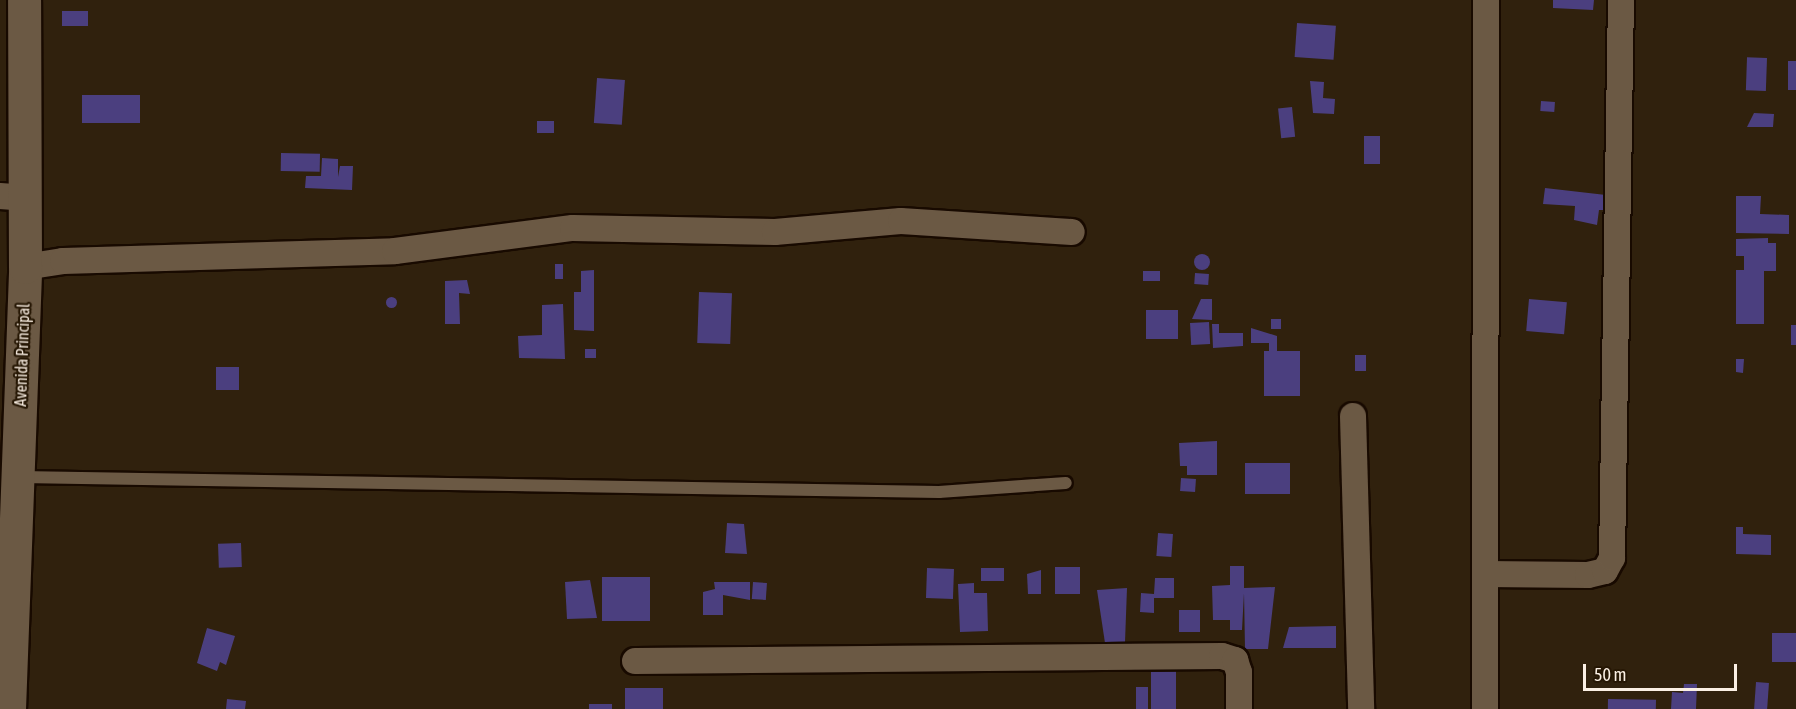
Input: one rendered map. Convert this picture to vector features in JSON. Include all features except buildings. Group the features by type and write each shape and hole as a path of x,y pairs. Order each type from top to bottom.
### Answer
{"street":[{"name":"Avenida Principal","path":"9,709 8,573 20,477 25,267 18,197 24,0"},
{"path":"1485,709 1486,0"},
{"path":"1485,574 1588,575 1605,571 1612,558 1621,0"},
{"path":"25,267 63,261 395,251 573,228 775,232 901,221 1072,232"},
{"path":"1353,416 1361,709"},
{"path":"634,661 1221,656 1235,660 1239,672 1239,709"}],"lane":[{"path":"20,477 939,492 1066,483"}]}
